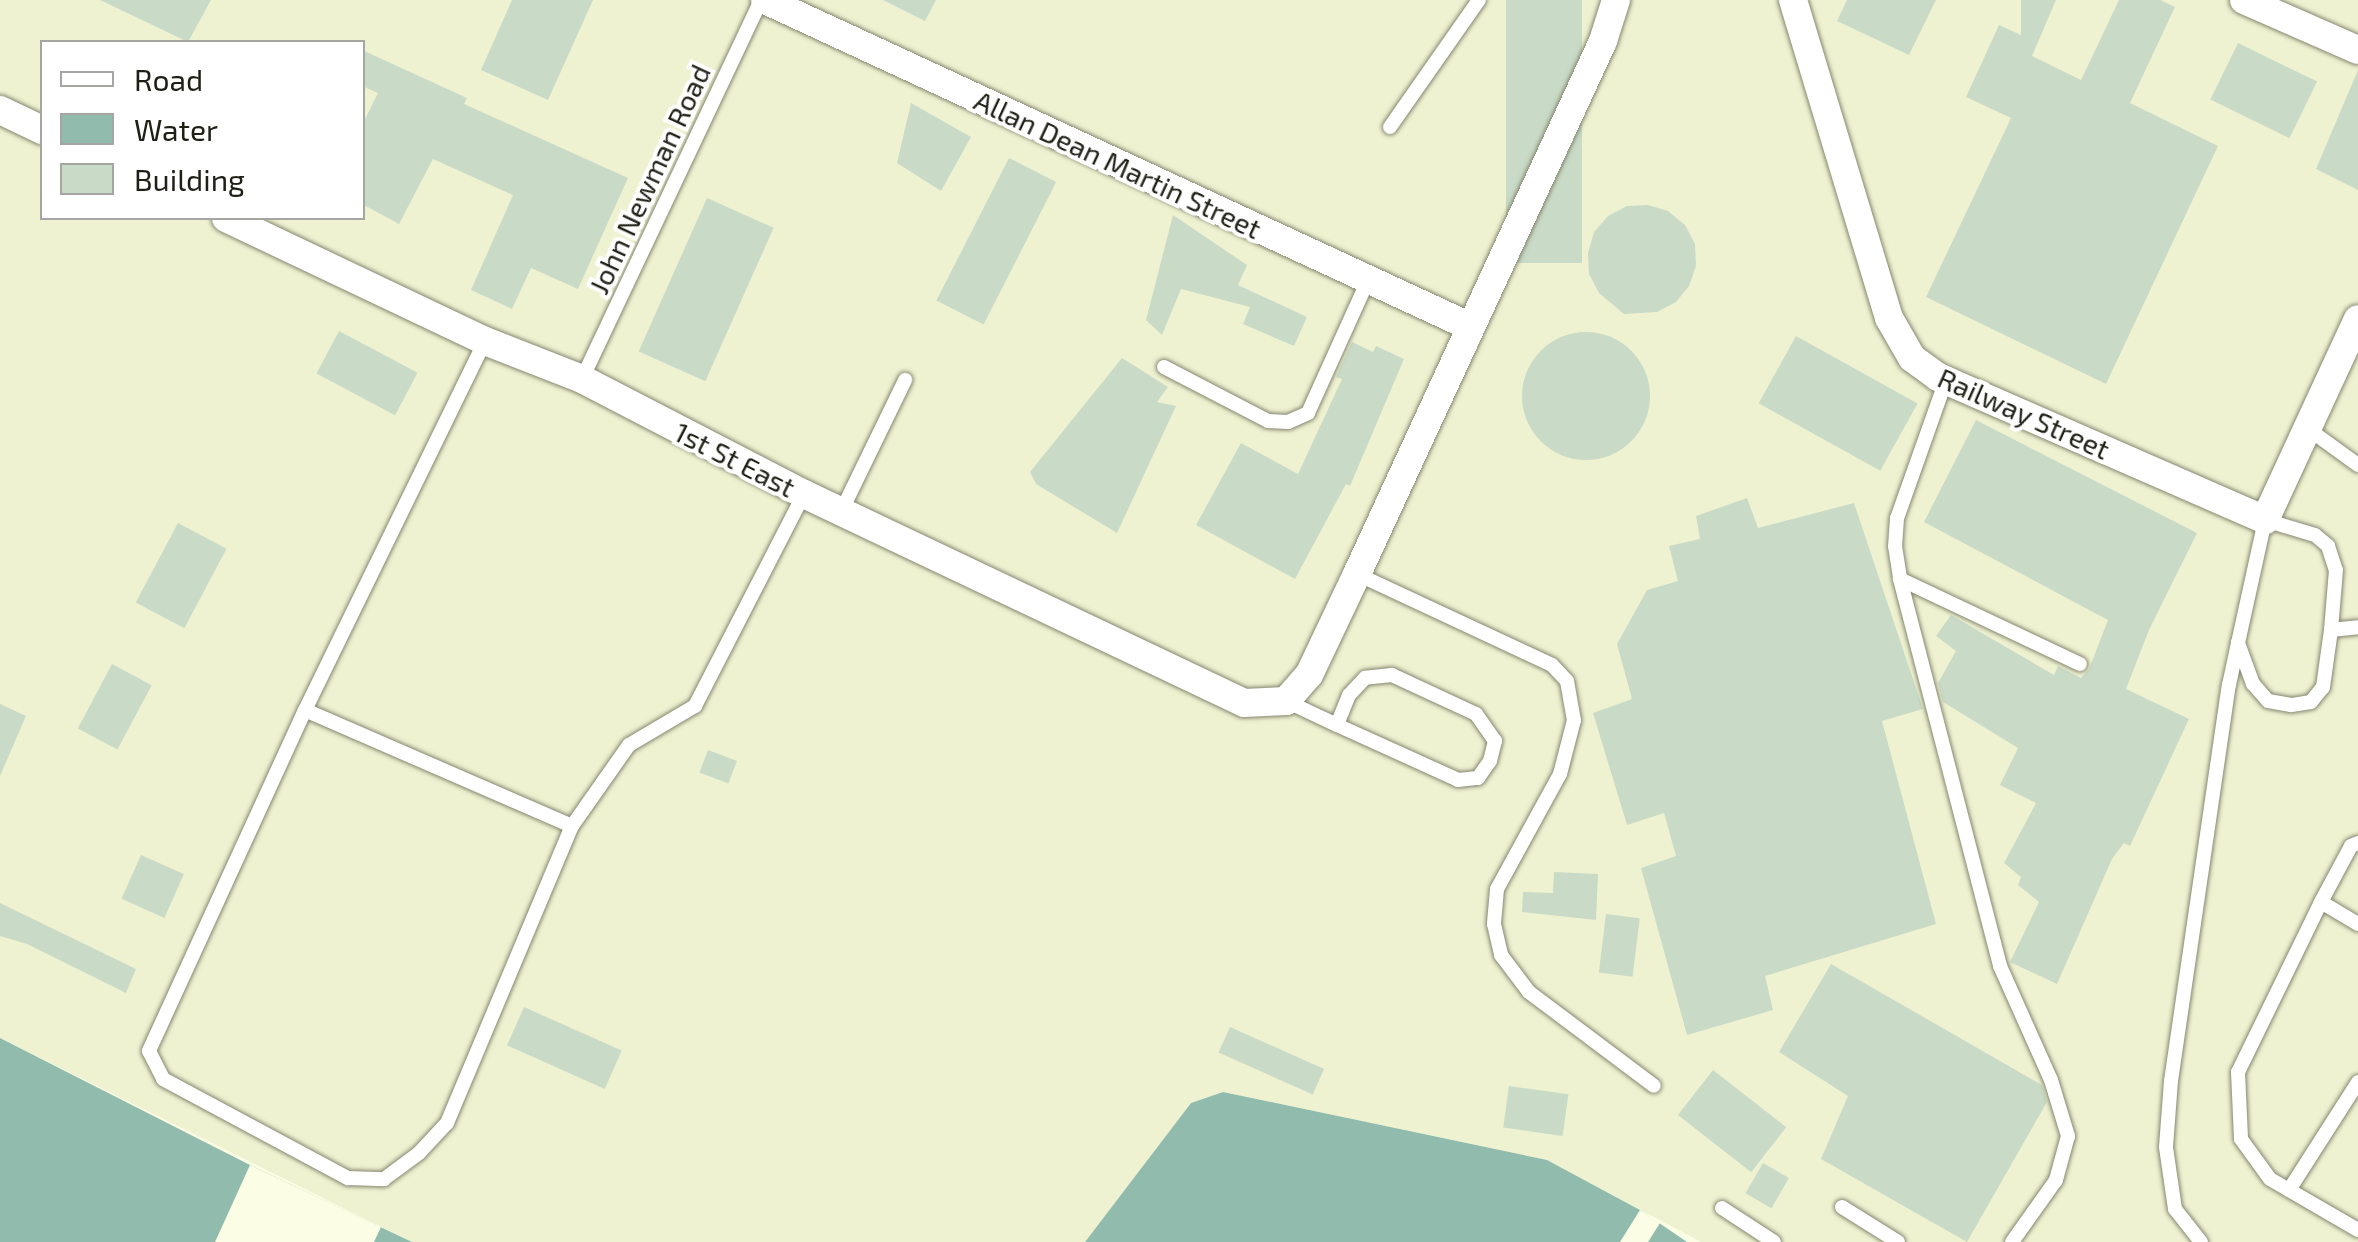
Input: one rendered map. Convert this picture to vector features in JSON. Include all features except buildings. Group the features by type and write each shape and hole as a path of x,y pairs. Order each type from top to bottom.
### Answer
{"street":[{"name":"Allan Dean Martin Street","path":"763,0 1471,328"},
{"path":"1286,701 1309,675 1603,40 1616,0"},
{"name":"Railway Street","path":"1793,0 1889,318 1912,358 1946,380 2264,520"},
{"path":"2244,0 2358,50"},
{"path":"0,110 40,129"},
{"name":"1st St East","path":"230,220 485,341 582,379 840,512 1244,703 1286,701"},
{"path":"2264,520 2358,319"}],"lane":[{"name":"John Newman Road","path":"582,379 763,0"},
{"path":"1390,127 1479,0"},
{"path":"1164,367 1268,420 1288,422 1308,412 1368,280"},
{"path":"485,341 305,710 149,1051 163,1079 348,1178 384,1179 419,1153 447,1123 572,826 629,745 695,706 804,494"},
{"path":"840,512 906,380"},
{"path":"1946,380 1898,518 1895,546 1900,578 2000,966 2051,1080 2068,1136 2056,1180 2012,1242"},
{"path":"2306,428 2358,464"},
{"path":"2201,1242 2175,1209 2166,1147 2228,685 2264,520 2315,535 2328,546 2336,570 2323,687 2311,702 2292,706 2268,701 2253,684 2238,643"},
{"path":"1356,574 1552,665 1566,681 1574,720 1560,774 1496,889 1494,924 1501,955 1529,992 1654,1086"},
{"path":"1900,578 2080,664"},
{"path":"2331,630 2358,627"},
{"path":"1286,701 1337,725 1458,780 1478,778 1490,761 1495,741 1476,714 1392,676 1365,678 1349,695 1337,725"},
{"path":"305,710 572,826"},
{"path":"2358,843 2352,846 2321,902 2238,1072 2241,1139 2270,1179 2358,1230"},
{"path":"2321,902 2358,924"},
{"path":"2290,1190 2358,1082"},
{"path":"1842,1207 1898,1242"},
{"path":"1722,1208 1774,1242"}],"shaded area":[{"path":"0,0 2358,0 2358,1242 1701,1242 1547,1160 1223,1092 1191,1103 1085,1242 412,1242 0,1038"}],"water":[{"path":"0,1038 250,1165 412,1242 0,1242"},
{"path":"1223,1092 1547,1160 1640,1210 1687,1242 1085,1242 1191,1103"}],"pier":[{"path":"250,1165 381,1227 374,1242 215,1242"},
{"path":"1640,1210 1660,1223 1648,1242 1620,1242"}]}
